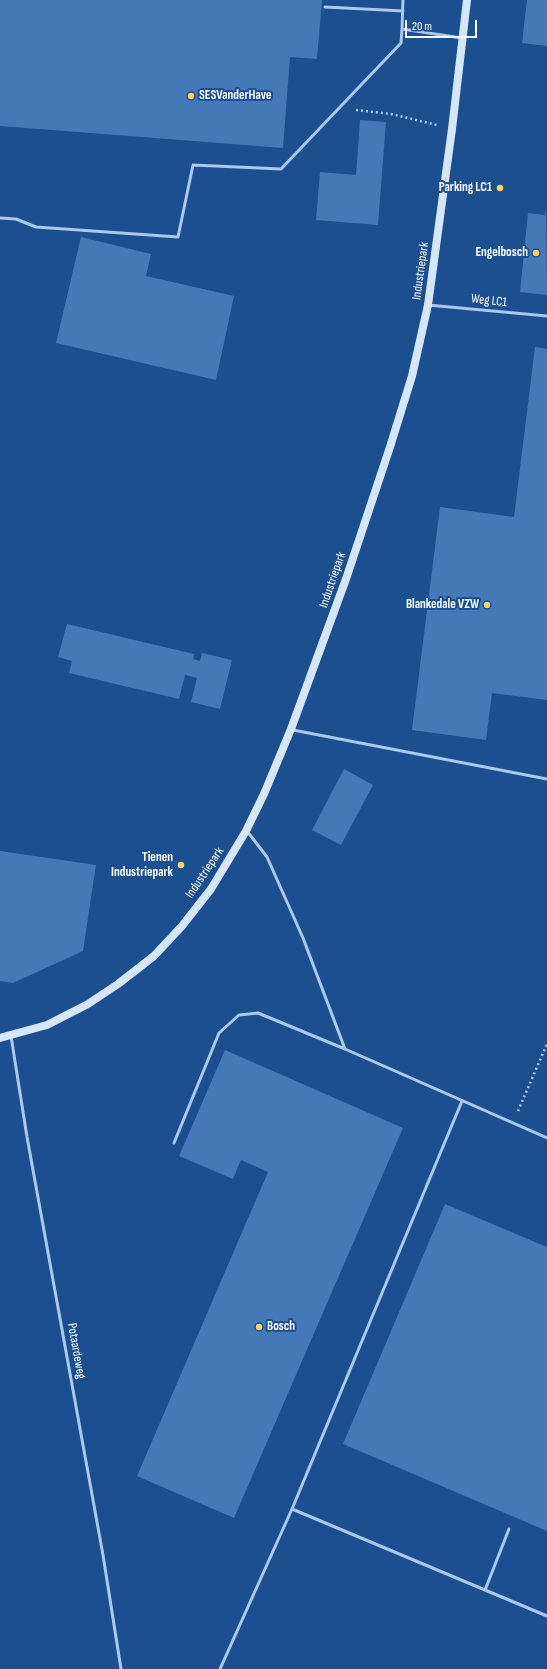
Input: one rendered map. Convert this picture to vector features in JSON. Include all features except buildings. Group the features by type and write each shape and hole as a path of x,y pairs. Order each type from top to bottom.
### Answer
{"street":[{"name":"Industriepark","path":"0,1038 47,1025 88,1004 118,984 154,956 182,926 211,889 246,831 291,729 346,579 390,448 412,376 428,305 452,129 467,0"}],"lane":[{"path":"0,218 16,219 36,227 178,237 193,165 281,169 400,43 403,0"},
{"path":"325,7 403,11"},
{"path":"402,29 462,38"},
{"name":"Weg LC1","path":"428,305 547,316"},
{"path":"291,729 547,778"},
{"path":"246,831 267,857 303,938 345,1049"},
{"path":"174,1143 218,1033 239,1015 258,1013 345,1049 512,1124 547,1138"},
{"name":"Potaardeweg","path":"11,1036 27,1137 103,1555 121,1669"},
{"path":"220,1669 292,1509 462,1101"},
{"path":"292,1509 547,1616"},
{"path":"485,1590 509,1529"}],"path":[{"path":"340,107 366,112 391,114 452,129"},
{"path":"512,1124 547,1044"}],"place":[{"name":"SESVanderHave","path":"191,96"},
{"name":"Parking LC1","path":"500,188"},
{"name":"Engelbosch","path":"536,253"},
{"name":"Blankedale VZW","path":"487,605"},
{"name":"Tienen Industriepark","path":"181,865"},
{"name":"Bosch","path":"259,1327"}]}
